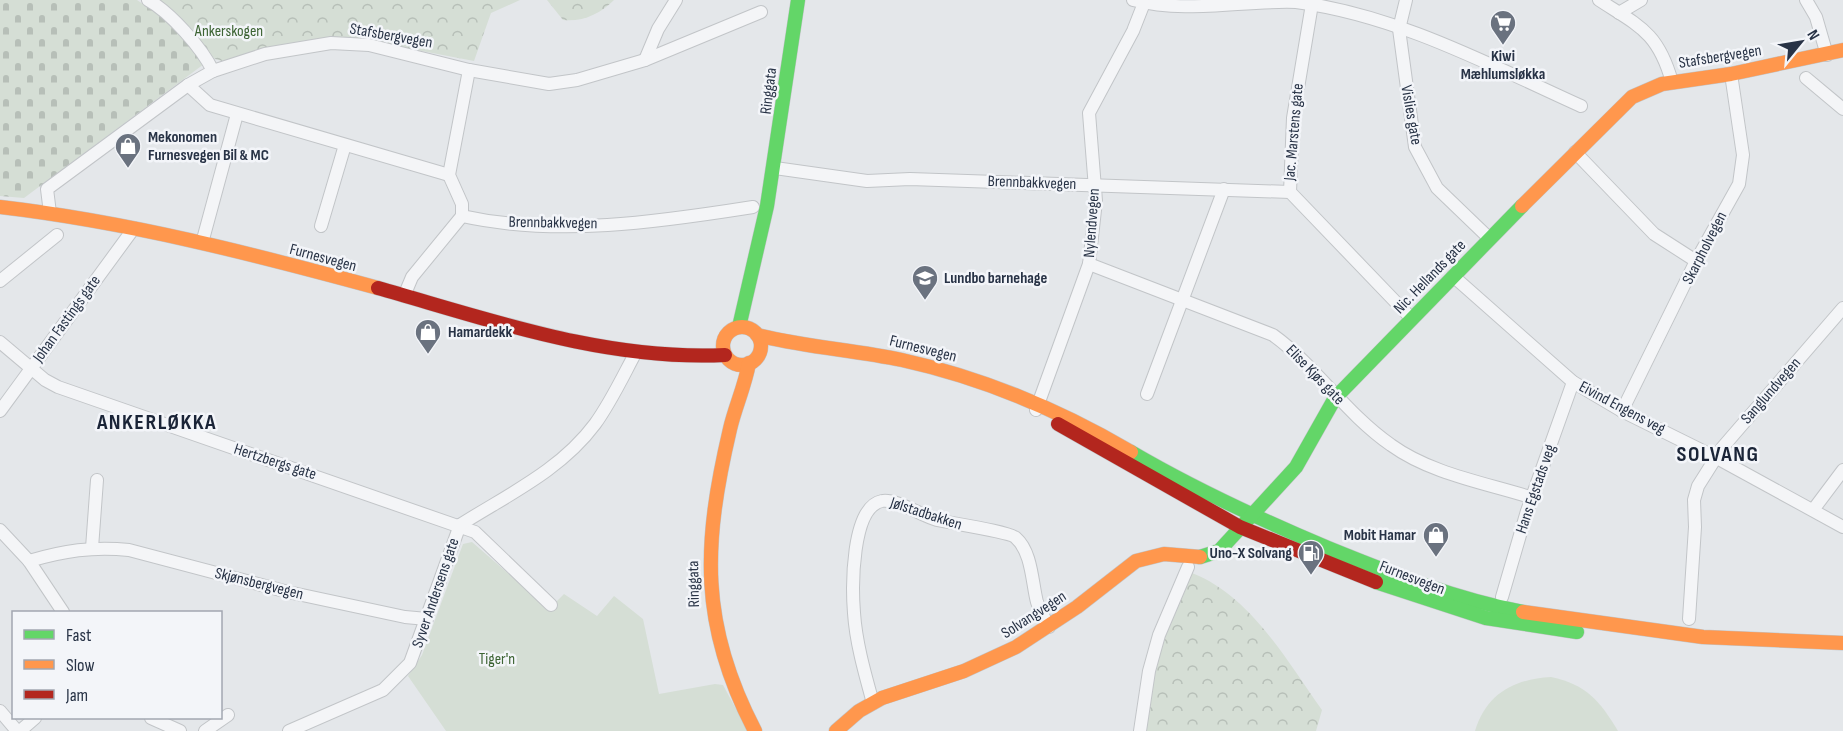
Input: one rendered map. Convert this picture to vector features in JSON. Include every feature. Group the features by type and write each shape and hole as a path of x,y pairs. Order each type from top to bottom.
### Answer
{"main road":[{"name":"Ringgata","path":"739,327 758,256 775,168 798,0"},
{"name":"Stafsbergvegen","path":"1672,81 1731,74 1843,50"},
{"name":"Nic. Hellands gate","path":"1242,528 1296,467 1335,398 1575,152 1632,97 1672,81"},
{"name":"Furnesvegen","path":"0,207 50,213 202,243 559,338 660,356 727,353"},
{"name":"Ringgata","path":"755,333 758,256"},
{"path":"739,327 755,333 760,345 754,359 727,353 729,331 739,327"},
{"name":"Furnesvegen","path":"755,333 824,349 915,363 956,374 1099,433 1199,492 1252,516 1413,582 1499,608 1567,620 1729,640 1843,643"},
{"name":"Furnesvegen","path":"754,359 824,349"},
{"name":"Ringgata","path":"727,353 730,428"},
{"name":"Ringgata","path":"754,359 730,428 709,556 710,597 722,664 733,691 755,731"},
{"name":"Furnesvegen","path":"1037,407 1124,465 1242,528 1448,609 1511,625 1788,653 1843,655"},
{"name":"Solvangvegen","path":"836,731 873,703 980,665 1049,627 1136,561 1152,555 1193,557 1212,554 1242,528"}],"street":[{"path":"148,0 161,8 190,39 207,58 213,71"},
{"path":"645,60 658,29 676,0"},
{"name":"Vislies gate","path":"1406,0 1399,29 1415,147 1437,188 1490,240"},
{"path":"1599,0 1650,34 1666,62 1672,81"},
{"path":"1619,13 1641,0"},
{"path":"1806,0 1816,17 1827,55"},
{"path":"1138,1 1175,7 1278,1 1311,4 1352,12 1390,23 1399,29 1472,57 1581,106"},
{"name":"Nylendvegen","path":"1037,407 1089,264 1095,185 1089,113 1133,31 1138,1"},
{"name":"Jac. Marstens gate","path":"1311,4 1293,117 1290,192 1412,319"},
{"name":"Stafsbergvegen","path":"50,213 47,189 173,94 213,71 265,54 331,43 399,51 469,70 549,84 577,80 645,60 761,12"},
{"path":"404,296 412,277 462,216 462,204 449,175 469,70"},
{"name":"Skarpholvegen","path":"1622,411 1742,173 1743,155 1731,74"},
{"path":"1806,78 1843,110"},
{"path":"188,85 210,105 449,175"},
{"path":"202,243 237,114"},
{"path":"321,226 345,145"},
{"path":"1575,152 1654,234 1696,261"},
{"name":"Brennbakkvegen","path":"775,168 867,181 910,179 1290,192"},
{"path":"1147,394 1224,189"},
{"name":"Brennbakkvegen","path":"462,216 528,225 587,226 670,220 753,207"},
{"name":"Johan Fastings gate","path":"0,411 134,228"},
{"path":"0,281 57,234"},
{"name":"Elise Kjøs gate","path":"1089,264 1273,335 1287,345 1335,398 1370,429 1407,455 1458,476 1533,498"},
{"name":"Eivind Engens veg","path":"1454,276 1573,382 1622,411 1718,458 1843,527"},
{"name":"Sanglundvegen","path":"1689,619 1694,500 1698,486 1718,458 1722,448 1843,308"},
{"name":"Hertzbergs gate","path":"0,342 58,387 475,532 551,605"},
{"path":"460,525 529,484 580,441 599,418 636,352"},
{"name":"Hans Egstads veg","path":"1502,597 1573,382"},
{"path":"1814,510 1843,470"},
{"path":"92,548 97,480"},
{"name":"Jølstadbakken","path":"873,703 855,626 853,584 858,532 864,513 875,503 888,500 932,519 972,529 1009,533 1016,537 1026,552 1038,604 1049,627"},
{"name":"Syver Andersens gate","path":"288,731 383,690 410,663 460,525"},
{"path":"0,530 29,561 62,611"},
{"name":"Skjønsbergvegen","path":"29,561 56,553 92,548 129,550 288,592 405,617 427,619"},
{"path":"1140,731 1149,671 1159,635 1188,567"},
{"path":"0,711 18,731 33,719"},
{"path":"205,731 219,724 228,715"},
{"path":"155,719 180,731"}],"green space":[{"path":"0,0 137,0 168,21 196,51 204,64 24,198 0,196"},
{"name":"Ankerskogen","path":"152,0 520,0 491,13 474,61 380,43 327,37 292,44 229,63 215,59"},
{"path":"547,0 614,0 591,16 577,20 563,20"},
{"name":"Tiger'n","path":"472,542 549,609 564,594 597,616 614,596 643,619 659,694 715,684 723,685 748,731 446,731 408,676 422,655 463,544"},
{"path":"1192,573 1213,583 1232,597 1250,614 1281,651 1322,710 1316,731 1146,731 1153,679 1166,632"},
{"path":"1551,677 1574,684 1591,695 1618,731 1475,731 1486,707 1503,691 1525,681"}],"traffic: fast":[{"path":"739,327 767,206 798,0"},
{"path":"1200,557 1219,551 1296,467 1335,398 1522,206"},
{"path":"1131,452 1228,503 1328,548 1448,593 1523,612"},
{"path":"1376,582 1486,618 1577,632"}],"traffic: slow":[{"path":"1522,206 1632,97 1662,84 1731,74 1843,50"},
{"path":"0,207 96,221 190,240 378,288"},
{"path":"742,327 755,333 761,346 755,359 742,365 729,359 723,346 729,333 742,327"},
{"path":"757,335 902,360 962,376 1049,409 1131,452"},
{"path":"749,363 732,421 721,471 711,547 711,583 715,619 724,655 737,692 755,731"},
{"path":"836,731 859,711 882,698 964,671 1016,647 1077,607 1136,561 1164,554 1200,557"},
{"path":"1523,612 1703,637 1843,643"}],"traffic: jam":[{"path":"378,288 506,325 593,345 636,352 725,355"},
{"path":"1058,424 1240,527 1376,582"}],"place":[{"name":"Kiwi Mæhlumsløkka","path":"1503,46"},
{"name":"Mekonomen Furnesvegen Bil & MC","path":"128,169"},
{"name":"Lundbo barnehage","path":"925,301"},
{"name":"Hamardekk","path":"428,355"},
{"name":"Mobit Hamar","path":"1436,558"},
{"name":"Uno-X Solvang","path":"1311,576"}],"district":[{"name":"ANKERLØKKA","path":"157,422"},
{"name":"SOLVANG","path":"1718,454"}]}
